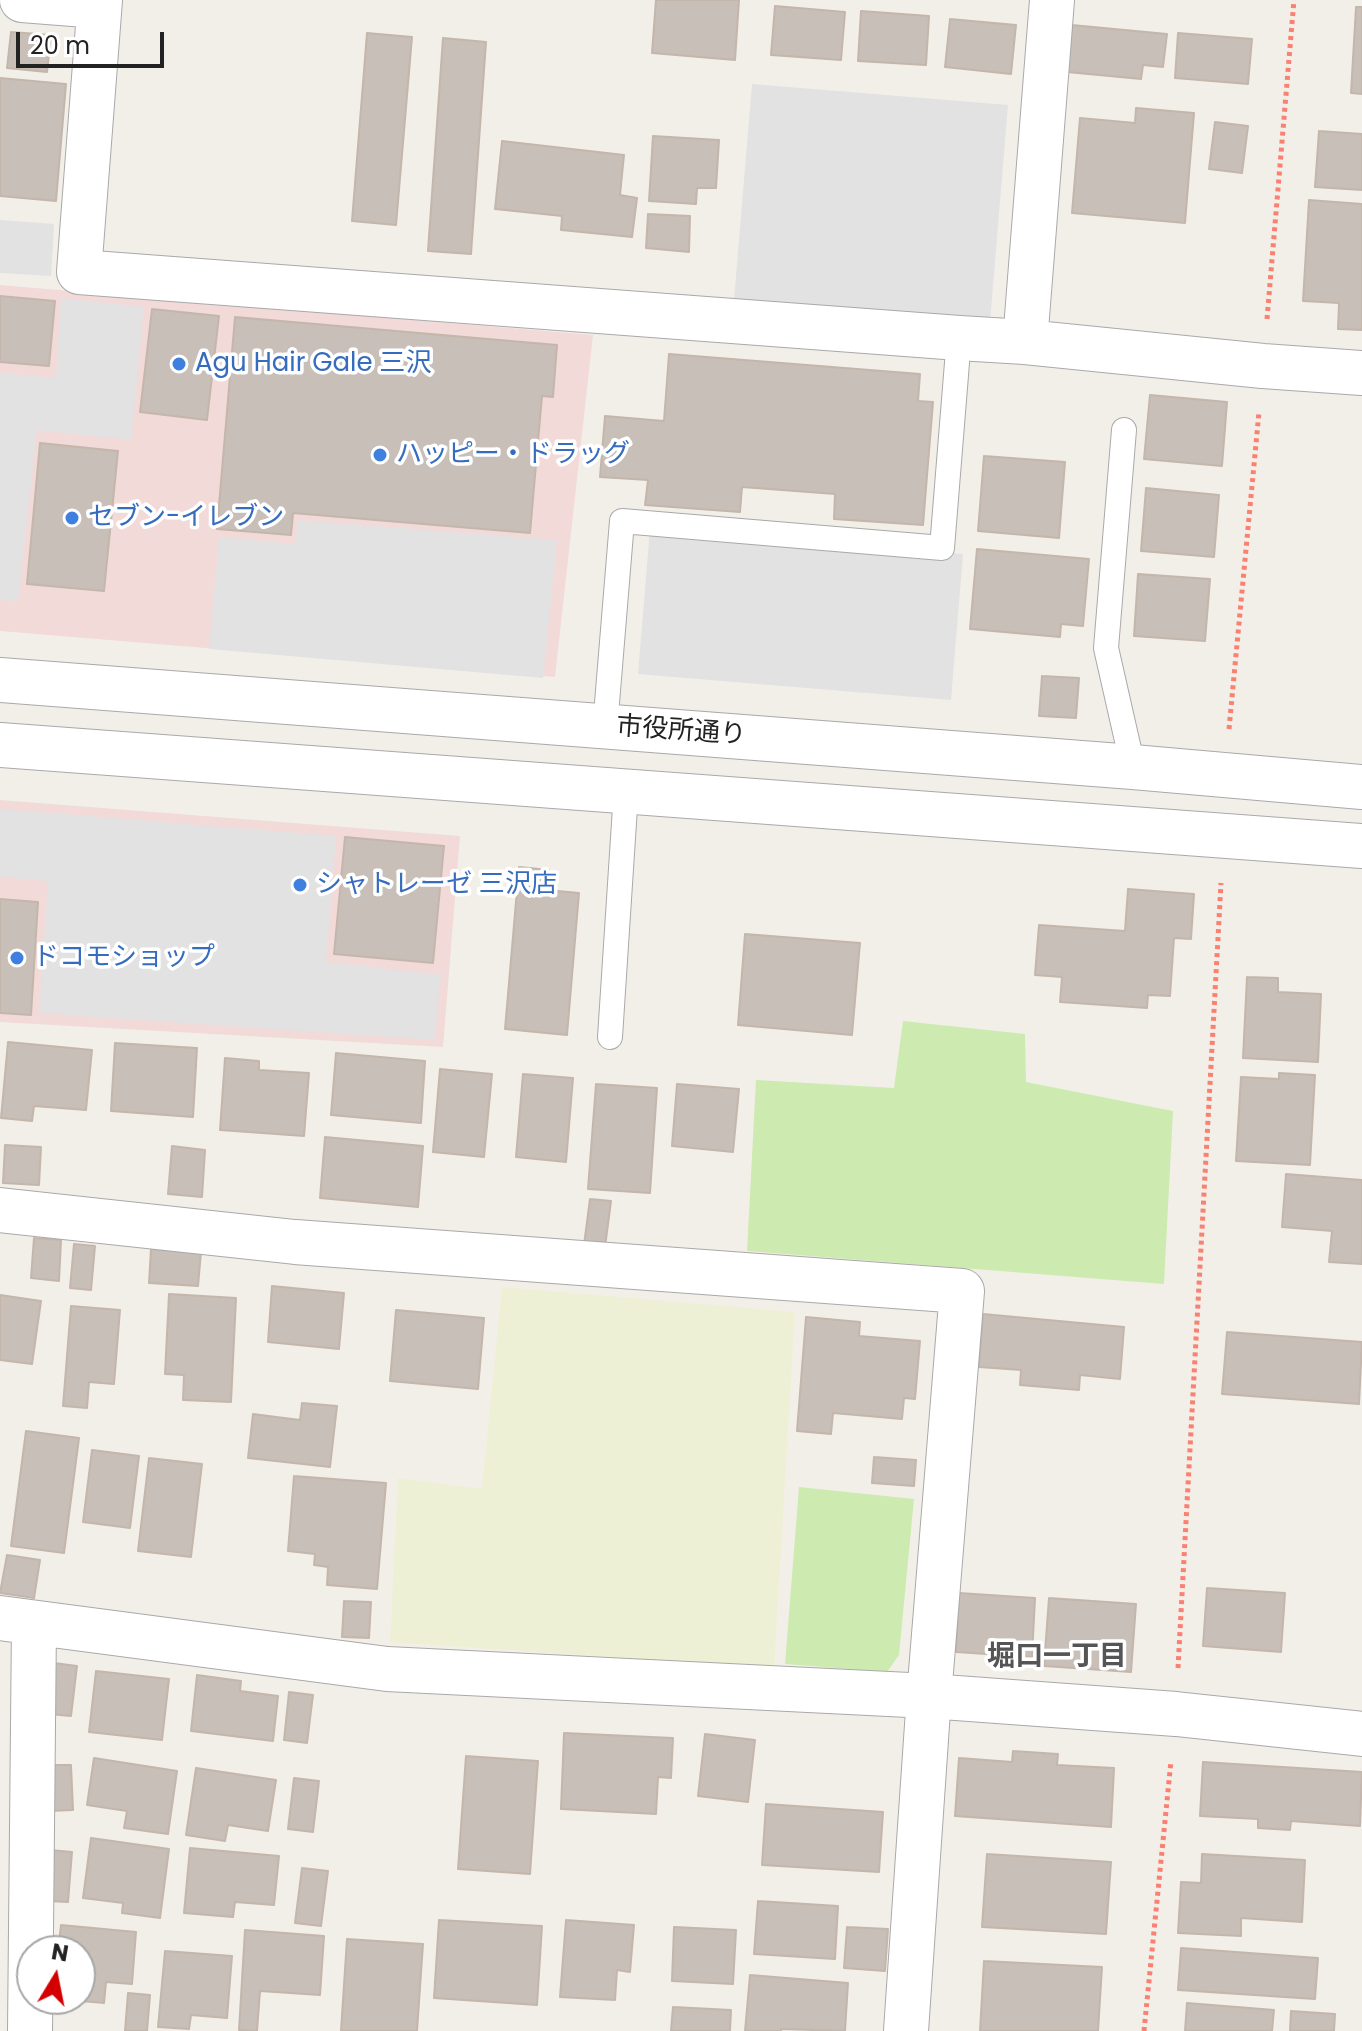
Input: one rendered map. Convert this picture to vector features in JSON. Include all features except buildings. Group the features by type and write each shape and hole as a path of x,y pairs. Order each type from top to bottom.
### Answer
{"street":[{"path":"22,0 99,3 79,272 1025,342 1362,373"},
{"path":"1025,342 1043,1"},
{"name":"市役所通り","path":"0,680 1362,787"},
{"path":"0,745 1362,846"},
{"path":"0,1210 295,1242 962,1291 906,2031"},
{"path":"30,2031 17,1620 387,1669 929,1696 1176,1714 1362,1734"}],"lane":[{"path":"605,727 622,521 942,548 959,338"},
{"path":"1124,430 1106,648 1133,767"},
{"path":"610,1037 626,792"}],"path":[{"path":"1224,775 1294,0"},
{"path":"1144,2031 1176,1714 1223,835"}],"shaded area":[{"path":"752,84 1008,105 990,322 734,300"},
{"path":"0,220 54,224 51,276 0,273"},
{"path":"0,285 593,335 555,677 0,631"},
{"path":"61,298 144,307 131,440 37,430 18,601 0,600 0,373 56,378"},
{"path":"298,520 557,540 543,678 209,649 219,537 295,544"},
{"path":"650,529 963,554 951,700 638,674"},
{"path":"0,800 460,836 443,1047 0,1022"},
{"path":"0,809 336,836 326,962 441,975 434,1040 39,1013 48,881 0,877"}],"green space":[{"path":"903,1021 1025,1034 1026,1082 1173,1111 1164,1284 747,1251 756,1080 894,1088"},
{"path":"502,1287 795,1312 774,1668 390,1642 398,1478 482,1489"},
{"path":"799,1487 914,1499 899,1655 887,1672 785,1664"}],"place":[{"name":"Agu Hair Gale 三沢","path":"179,364"},
{"name":"ハッピー・ドラッグ","path":"380,455"},
{"name":"セブン-イレブン","path":"72,518"},
{"name":"シャトレーゼ 三沢店","path":"300,885"},
{"name":"ドコモショップ","path":"17,958"}],"district":[{"name":"堀口一丁目","path":"1057,1658"}]}
